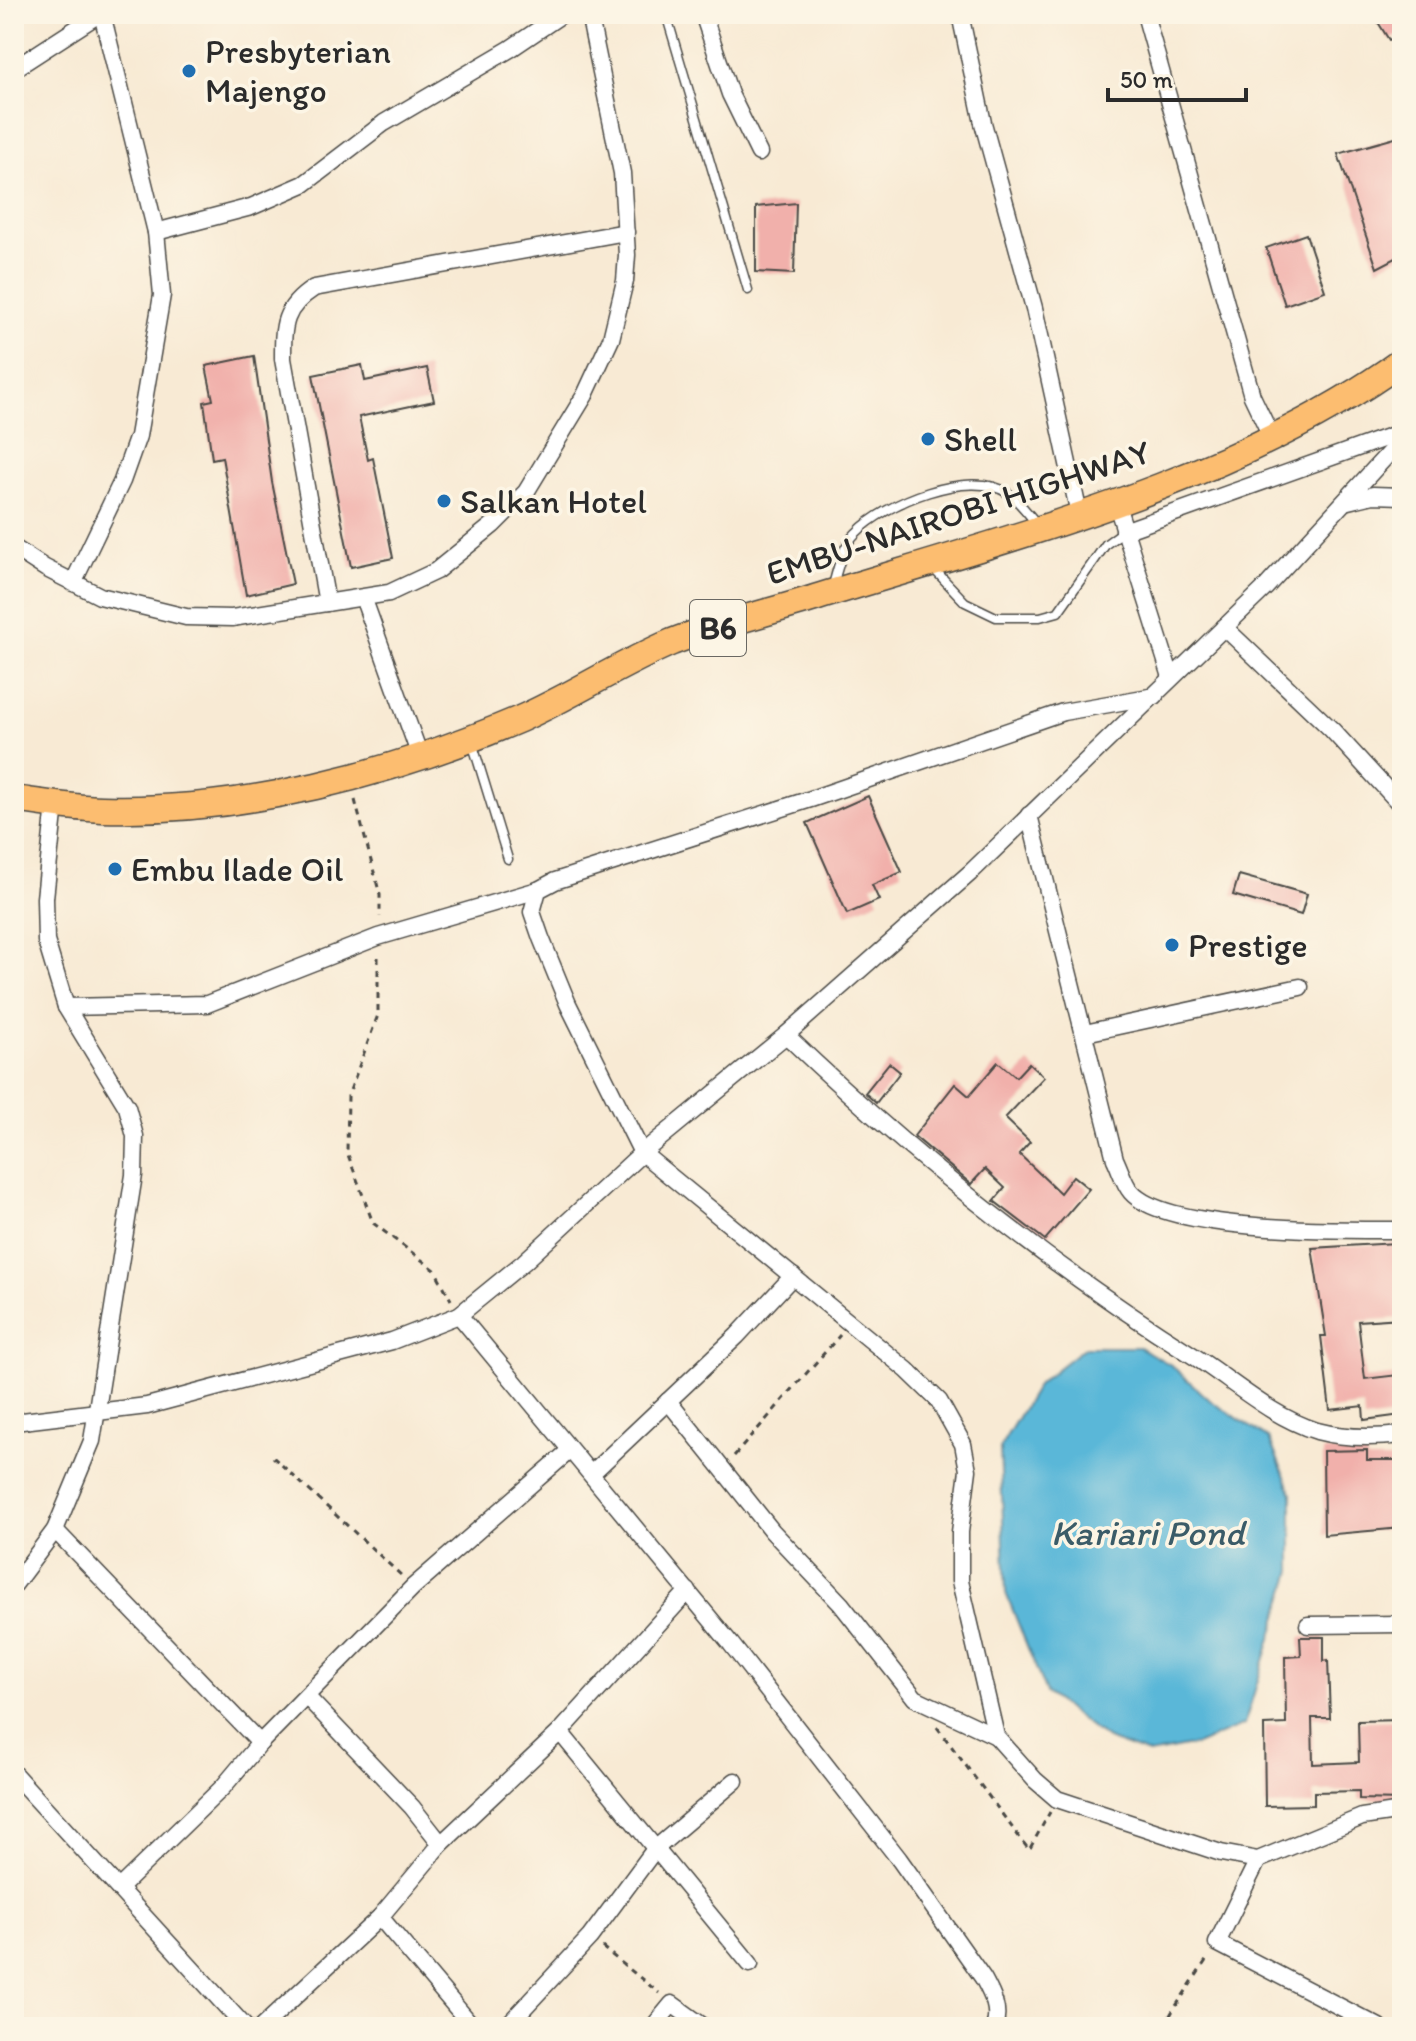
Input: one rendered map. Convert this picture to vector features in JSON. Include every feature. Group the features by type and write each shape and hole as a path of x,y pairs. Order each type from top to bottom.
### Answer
{"main road":[{"name":"EMBU-NAIROBI HIGHWAY","path":"14,799 102,809 192,804 287,791 420,756 521,718 673,642 1116,502 1272,438 1325,412 1402,361"}],"street":[{"path":"14,69 101,14 156,232 162,295 138,436 122,481 73,583"},
{"path":"156,232 251,207 304,184 384,123 510,49 562,14"},
{"path":"14,548 73,583 134,607 186,617 232,618 364,600 389,593 436,571 526,492 585,395 611,339 625,281 622,173 589,14"},
{"path":"703,14 730,94 759,153"},
{"path":"960,14 983,123 1034,308 1079,514"},
{"path":"1145,14 1252,396 1272,438"},
{"path":"327,603 283,359 283,324 292,308 314,288 626,232"},
{"path":"1124,531 1402,432"},
{"path":"14,1422 147,1406 392,1341 459,1315 524,1262 642,1153 786,1035 970,873 1224,627 1348,501 1402,439"},
{"path":"1348,501 1373,495 1402,496"},
{"path":"1116,502 1171,677"},
{"path":"364,600 420,756"},
{"path":"1224,627 1332,730 1402,806"},
{"path":"66,1007 207,1004 378,937 538,890 555,881 811,799 1063,712 1155,696"},
{"path":"14,1585 55,1530 92,1441 99,1410 117,1269 131,1202 135,1136 115,1083 66,1007 46,941 45,898 55,804"},
{"path":"1029,815 1115,1159 1130,1192 1150,1206 1254,1226 1402,1230"},
{"path":"538,890 532,912 552,964 568,1004 642,1153 851,1324 939,1401 963,1444 968,1470 960,1532 960,1581 996,1736 1014,1760 1057,1799 1209,1850 1258,1860 1362,1817 1402,1811"},
{"path":"1085,1033 1300,987"},
{"path":"786,1035 914,1151 1070,1276 1245,1392 1316,1430 1340,1436 1402,1435"},
{"path":"592,1473 755,1319 793,1276"},
{"path":"459,1315 688,1591 899,1859 964,1947 994,1998 997,2019 994,2027"},
{"path":"668,1401 772,1531 841,1604 915,1698 996,1736"},
{"path":"120,1887 223,1787 260,1743 413,1587 569,1451"},
{"path":"55,1530 260,1743"},
{"path":"262,2027 380,1917 441,1844 560,1732 688,1591"},
{"path":"1308,1625 1402,1624"},
{"path":"307,1697 412,1807 441,1844"},
{"path":"560,1732 750,1964"},
{"path":"14,1774 245,2027"},
{"path":"506,2027 590,1937 655,1849 735,1781"},
{"path":"1258,1860 1217,1943 1379,2027"},
{"path":"380,1917 473,2027"},
{"path":"653,2027 672,2004 704,2027"}],"lane":[{"path":"666,14 748,290"},
{"path":"831,593 854,534 894,503 953,487 985,485 1008,493 1040,527"},
{"path":"929,563 965,602 996,617 1040,617 1058,612 1106,544 1124,531"},
{"path":"470,737 508,859"}],"path":[{"path":"349,777 380,895 378,1015 348,1096 347,1152 373,1223 435,1270 459,1315"},
{"path":"722,1470 793,1385 851,1324"},
{"path":"273,1457 413,1587"},
{"path":"915,1698 1029,1850 1057,1799"},
{"path":"590,1937 672,2004"},
{"path":"1169,2027 1167,2021 1172,2012 1217,1943"}],"water":[{"name":"Kariari Pond","path":"1085,1347 1139,1347 1171,1365 1211,1401 1269,1439 1292,1493 1292,1571 1244,1725 1196,1745 1149,1754 1107,1739 1046,1693 1006,1593 1000,1447 1038,1384"}],"building":[{"path":"1373,14 1402,14 1402,34 1389,40"},
{"path":"1402,136 1402,255 1377,268 1338,154"},
{"path":"796,203 794,274 756,272 756,207"},
{"path":"1306,234 1325,291 1285,305 1266,248"},
{"path":"254,356 272,482 293,584 246,595 222,457 212,459 204,402 213,400 206,366"},
{"path":"362,365 365,381 427,368 434,401 359,417 368,460 373,458 393,558 351,567 313,375"},
{"path":"868,796 902,872 872,885 879,900 847,914 807,823"},
{"path":"1239,875 1307,894 1301,915 1233,895"},
{"path":"998,1062 1016,1077 1029,1063 1044,1077 1005,1118 1030,1142 1019,1154 1060,1193 1073,1176 1089,1189 1045,1240 994,1201 1005,1188 985,1169 971,1184 914,1136 955,1084 969,1096"},
{"path":"889,1063 900,1072 876,1103 865,1093"},
{"path":"1396,1243 1401,1318 1358,1321 1365,1379 1398,1375 1402,1415 1364,1420 1363,1406 1330,1410 1321,1336 1326,1336 1312,1248"},
{"path":"1367,1450 1367,1460 1402,1460 1402,1528 1324,1535 1323,1451"},
{"path":"1300,1637 1324,1637 1324,1661 1328,1660 1330,1718 1312,1718 1313,1764 1359,1762 1358,1721 1402,1720 1402,1800 1359,1799 1359,1791 1314,1792 1314,1805 1265,1806 1264,1725 1286,1724 1285,1657 1301,1656"}],"place":[{"name":"Presbyterian Majengo","path":"189,71"},
{"name":"Shell","path":"928,439"},
{"name":"Salkan Hotel","path":"444,501"},
{"name":"Embu Ilade Oil","path":"115,869"},
{"name":"Prestige","path":"1172,945"}]}
